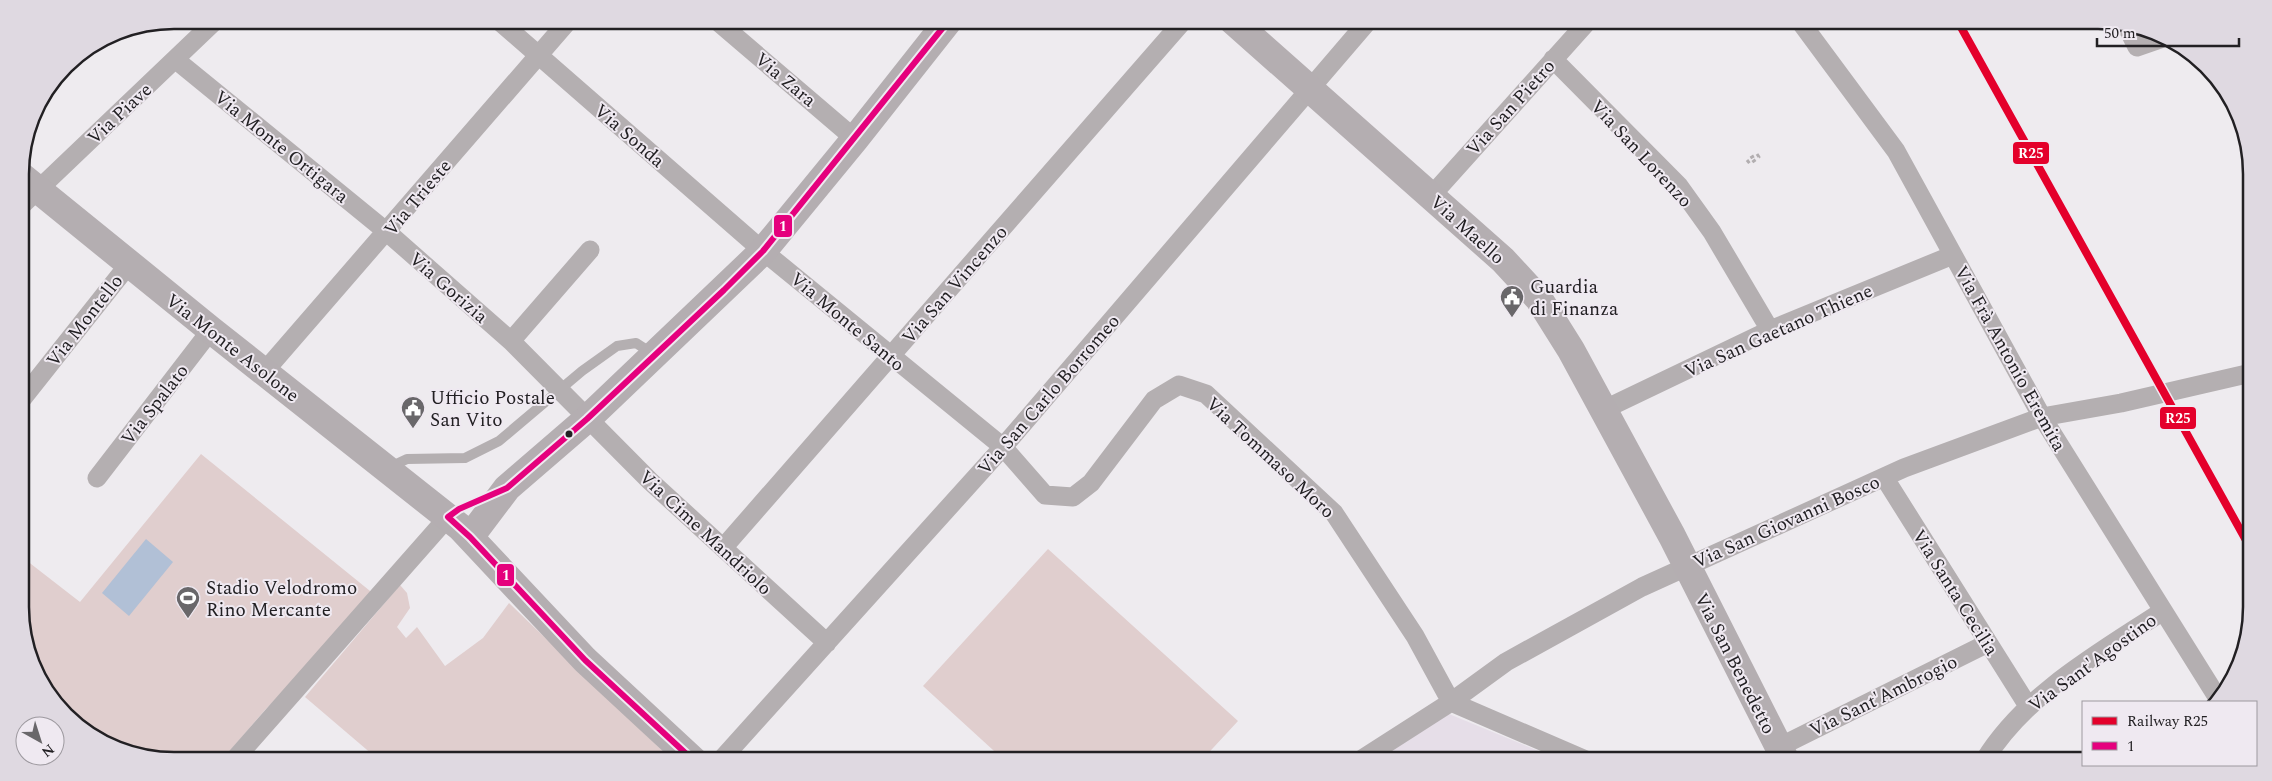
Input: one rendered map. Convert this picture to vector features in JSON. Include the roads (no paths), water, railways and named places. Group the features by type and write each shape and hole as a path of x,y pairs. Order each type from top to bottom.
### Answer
{"street":[{"name":"Via Piave","path":"29,186 176,60 207,29"},
{"name":"Via Sonda","path":"508,29 763,251"},
{"name":"Via Trieste","path":"264,372 387,232 560,29"},
{"name":"Via Zara","path":"727,29 856,139"},
{"path":"470,537 507,488 587,419 763,251 856,139 942,29"},
{"name":"Via San Vincenzo","path":"724,548 1176,29"},
{"name":"Via Maello","path":"1242,29 1504,260 1539,299 1605,409 1687,566"},
{"name":"Via San Carlo Borromeo","path":"728,752 1002,448 1361,29"},
{"name":"Via San Pietro","path":"1432,195 1581,29"},
{"name":"Via Frà Antonio Eremita","path":"1806,29 1896,152 2042,417 2215,693"},
{"path":"2130,33 2137,47 2155,41"},
{"name":"Via San Lorenzo","path":"1553,59 1679,186 1712,232 1770,330"},
{"name":"Via Monte Ortigara","path":"176,60 387,232"},
{"name":"Via Monte Asolone","path":"29,191 129,264 448,517 470,537 585,660 684,752"},
{"name":"Via Gorizia","path":"387,232 511,341 587,419"},
{"path":"511,341 590,250"},
{"name":"Via Monte Santo","path":"763,251 1002,448"},
{"name":"Via San Gaetano Thiene","path":"1605,409 1770,330 1953,255"},
{"name":"Via Montello","path":"29,390 129,264"},
{"name":"Via Spalato","path":"97,478 210,330"},
{"name":"Via San Giovanni Bosco","path":"1373,752 1450,702 1506,662 1642,587 1884,477 2042,417 2121,403 2243,375"},
{"name":"Via Tommaso Moro","path":"1002,448 1045,495 1074,497 1091,482 1154,400 1178,385 1206,394 1334,513 1414,636 1450,702"},
{"name":"Via Cime Mandriolo","path":"587,419 827,643"},
{"name":"Via Santa Cecilia","path":"1884,477 2028,706"},
{"path":"241,752 448,517 459,509 507,488"},
{"name":"Via San Benedetto","path":"1687,566 1781,752"},
{"name":"Via Sant'Agostino","path":"1990,752 2028,706 2163,611"},
{"name":"Via Sant'Ambrogio","path":"1786,752 1988,644"},
{"path":"1450,702 1567,752"}],"lane":[{"path":"386,468 407,459 465,458 499,441 617,346 636,344 655,355"}],"water":[{"path":"146,539 173,562 129,616 102,593"}],"rail line":[{"name":"R25","path":"1962,29 2243,535"}],"place":[{"name":"Guardia di Finanza","path":"1512,318"},
{"name":"Ufficio Postale San Vito","path":"413,429"},
{"name":"Stadio Velodromo Rino Mercante","path":"188,619"}]}
